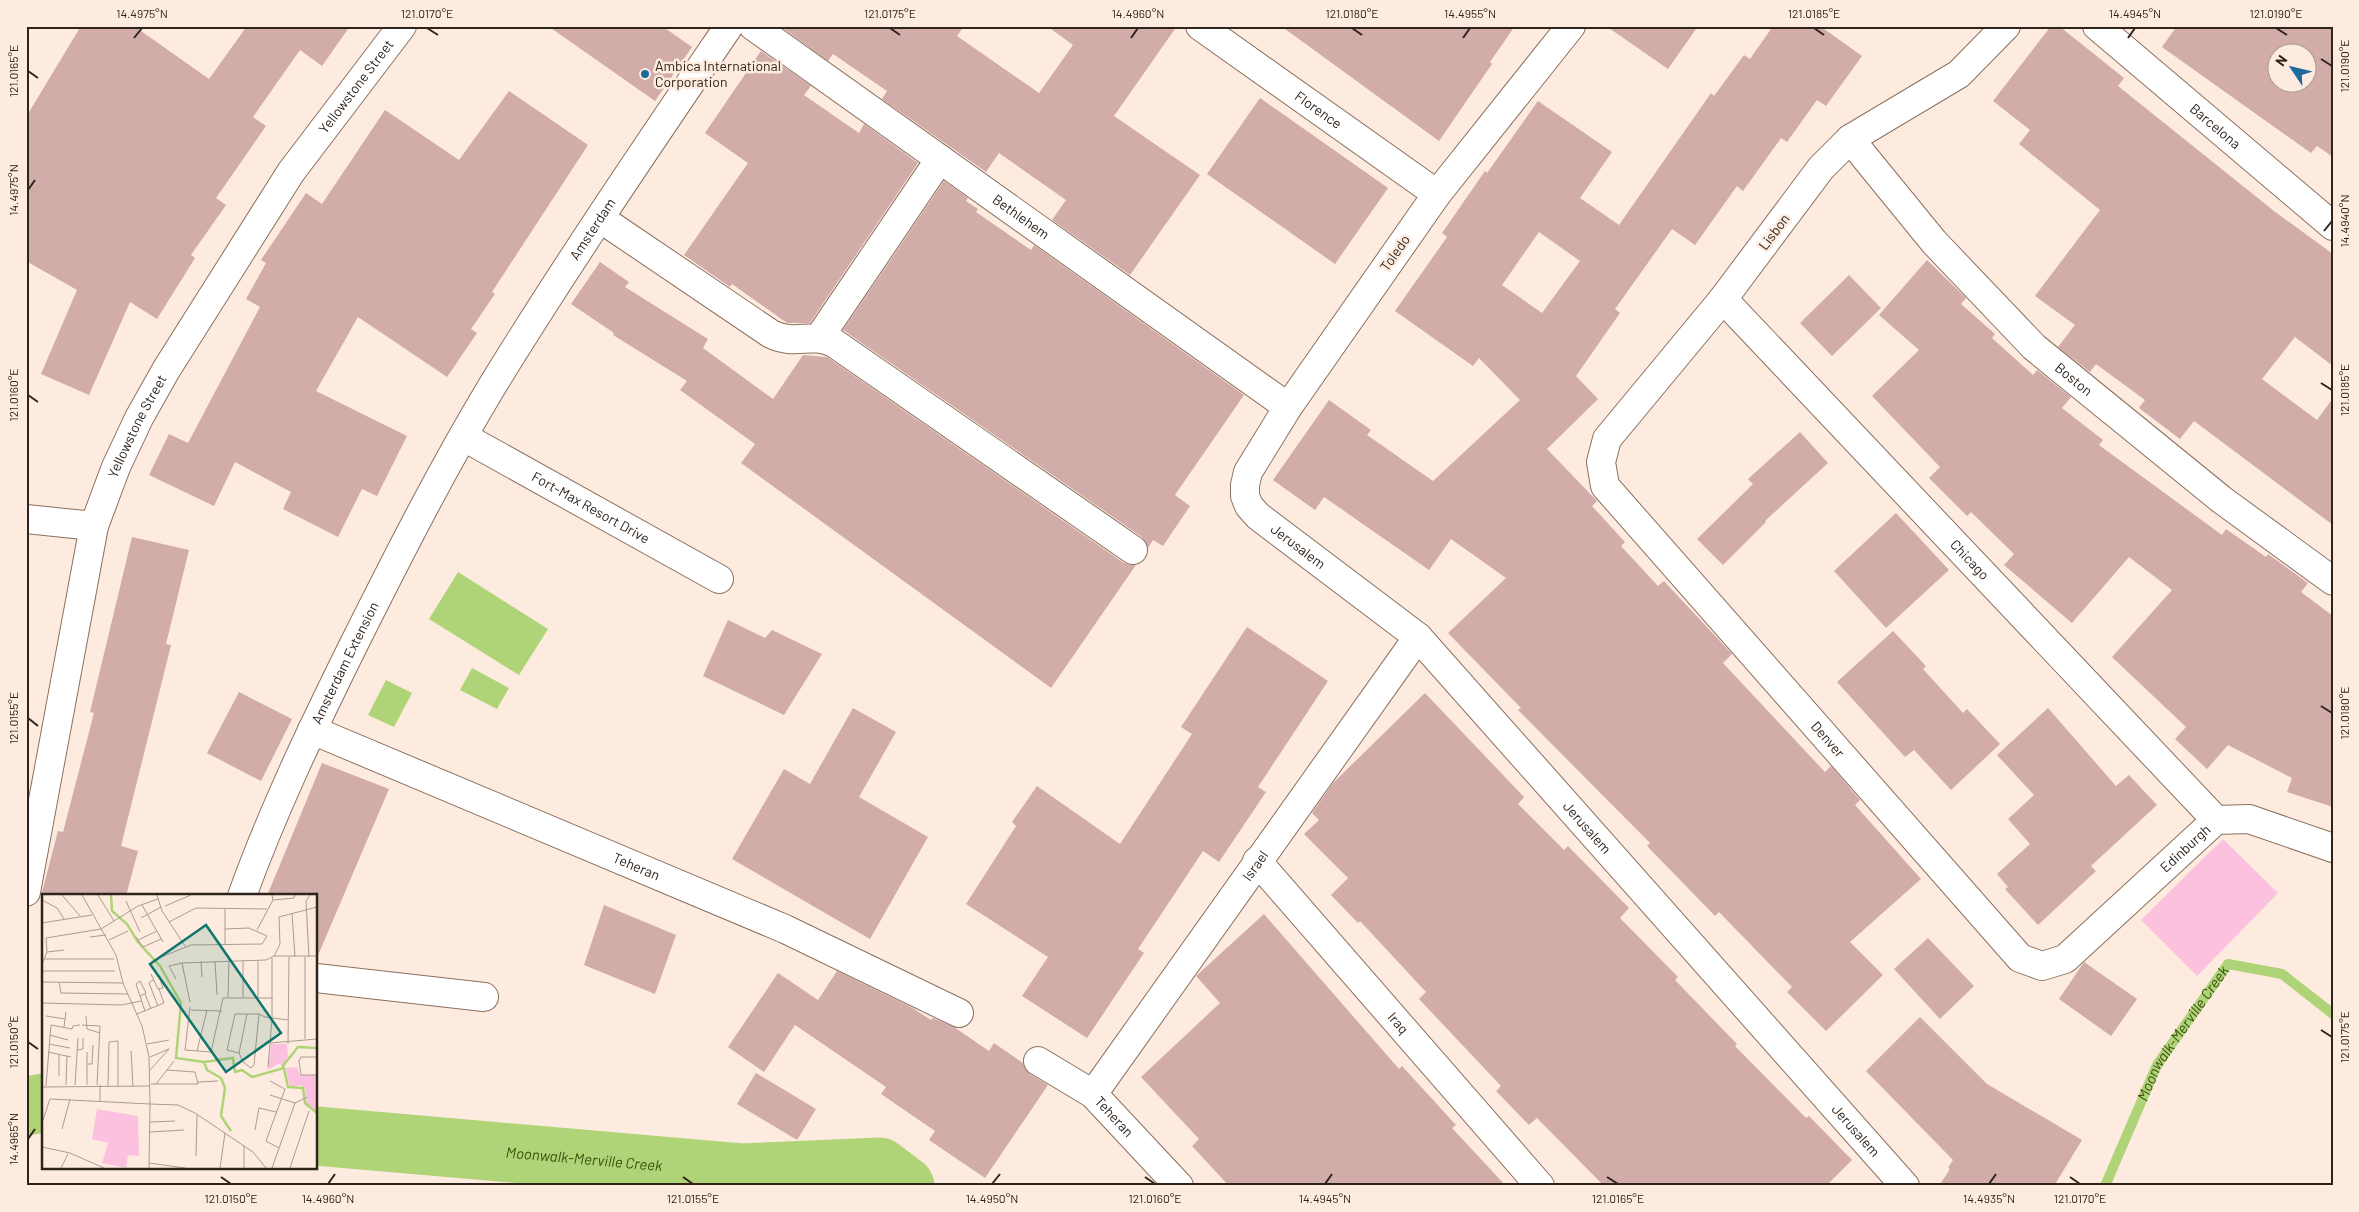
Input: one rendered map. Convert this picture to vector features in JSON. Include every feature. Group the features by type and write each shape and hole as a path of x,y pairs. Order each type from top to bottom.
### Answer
{"street":[{"name":"Yellowstone Street","path":"26,892 94,526 123,450 166,370 290,172 402,26"},
{"name":"Amsterdam","path":"464,437 493,385 594,225 729,26"},
{"name":"Bethlehem","path":"753,26 1288,407"},
{"name":"Florence","path":"1200,26 1436,194"},
{"name":"Toledo","path":"1245,496 1248,472 1288,407 1436,194 1571,26"},
{"name":"Lisbon","path":"1605,486 1601,462 1607,439 1723,299 1821,168 1850,139 1959,74 2006,26"},
{"name":"Barcelona","path":"2097,26 2333,226"},
{"name":"Boston","path":"1850,139 1934,242 2034,347 2222,500 2333,581"},
{"path":"819,338 940,159"},
{"path":"613,227 771,334 793,341 819,338 834,342 1134,550"},
{"name":"Chicago","path":"1723,299 2216,820"},
{"name":"Fort-Max Resort Drive","path":"464,437 719,579"},
{"name":"Amsterdam Extension","path":"243,894 264,835 312,730 394,563 464,437"},
{"name":"Denver","path":"1605,486 2020,958 2042,966 2065,959"},
{"name":"Jerusalem","path":"1245,496 1249,506 1258,516 1418,637 1905,1186"},
{"path":"26,519 94,526"},
{"name":"Israel","path":"1093,1094 1418,637"},
{"name":"Teheran","path":"312,730 786,929 959,1013"},
{"name":"Edinburgh","path":"2065,959 2216,820 2249,819 2333,848"},
{"name":"Iraq","path":"1257,861 1540,1186"},
{"path":"318,978 484,998"},
{"name":"Teheran","path":"1038,1061 1093,1094 1179,1186"}],"shaded area":[{"path":"458,572 548,629 519,675 429,619"},
{"path":"472,668 509,688 497,709 460,690"},
{"path":"386,680 412,693 394,727 368,715"},
{"path":"2223,839 2278,893 2197,976 2141,920"}],"building":[{"path":"81,26 134,26 209,79 247,26 350,26 322,66 300,50 253,117 266,126 216,198 226,205 191,255 195,258 157,319 130,302 89,395 41,374 77,290 26,261 26,117"},
{"name":"Ambica International Corporation","path":"548,26 662,26 692,47 655,101"},
{"path":"780,26 964,26 957,36 1039,93 1073,45 1047,26 1177,26 1114,116 1200,175 1130,275 1052,220 1066,200 999,153 986,172 882,99 887,91 833,54 828,61"},
{"path":"1281,26 1515,26 1490,62 1492,64 1439,141"},
{"path":"1606,26 1698,26 1668,69"},
{"path":"1773,26 1820,26 1862,56 1826,106 1817,100 1787,142 1781,138 1743,191 1737,186 1695,245 1672,229 1615,309 1620,313 1576,376 1598,399 1547,449 1597,501 1592,506 1625,542 1621,546 1658,586 1664,581 1732,654 1723,663 1825,772 1831,766 1860,800 1855,805 1921,879 1850,942 1883,975 1826,1031 1787,992 1792,987 1719,912 1715,916 1647,846 1650,843 1518,710 1521,708 1448,633 1506,578 1451,539 1429,570 1324,497 1315,510 1273,480 1329,400 1371,430 1367,435 1433,481 1520,400 1479,358 1473,366 1395,311 1447,237 1442,233 1485,171 1487,173 1538,101 1612,152 1580,198 1619,225 1711,93 1714,96 1744,55 1750,59","holes":["1539,232 1580,261 1542,313 1502,285"]},
{"path":"2051,26 2059,26 2124,78 2118,86 2274,211 2333,254 2333,366 2295,337 2262,379 2317,420 2333,398 2333,525 2194,421 2180,439 2139,408 2145,400 2096,364 2090,372 2058,347 2075,325 2035,296 2100,210 2019,144 2030,130 1993,101"},
{"path":"2177,26 2333,26 2333,157 2317,146 2311,153 2162,47"},
{"path":"761,51 811,86 804,95 859,133 864,124 918,163 810,323 787,323 732,284 730,287 684,255 748,163 705,133"},
{"path":"509,91 588,145 492,292 495,294 471,329 477,333 447,377 358,317 316,391 407,436 377,496 362,489 338,537 283,509 291,492 235,462 214,506 149,475 169,434 188,443 260,307 246,299 266,263 261,260 306,193 322,204 385,110 459,160"},
{"path":"1260,98 1388,188 1335,264 1207,174"},
{"path":"944,181 968,198 966,201 978,209 976,212 1031,250 1034,245 1244,395 1175,495 1190,506 1163,546 1153,540 1148,548 1142,537 843,330"},
{"path":"1927,260 1966,298 1961,304 1995,334 1992,338 2033,375 2037,370 2071,397 2062,408 2103,440 2099,445 2222,535 2226,529 2266,557 2268,554 2308,583 2301,592 2333,616 2333,807 2287,792 2292,778 2228,745 2207,769 2175,739 2186,727 2112,657 2172,590 2129,557 2072,623 2004,565 2014,554 1971,512 1967,516 1929,478 1940,467 1872,396 1919,350 1879,315"},
{"path":"600,262 629,282 625,287 708,339 703,348 773,399 803,355 827,357 1124,563 1136,565 1051,688 741,463 755,444 680,390 687,381 613,335 614,333 571,304"},
{"path":"1849,275 1881,308 1832,356 1800,323"},
{"path":"1800,432 1828,463 1765,521 1723,565 1697,539 1753,484 1748,479"},
{"path":"1896,513 1949,570 1886,628 1834,571"},
{"path":"132,537 189,550 166,644 171,645 121,846 138,851 127,894 42,894 41,896 58,831 63,832 94,713 90,712"},
{"path":"728,620 765,638 772,630 822,654 784,715 703,676"},
{"path":"1247,627 1328,681 1258,787 1266,792 1219,862 1203,851 1138,949 1144,953 1087,1038 1022,996 1048,957 966,904 1016,826 1012,822 1037,786 1120,844 1192,734 1181,727"},
{"path":"1893,631 1926,666 1923,669 1963,713 1967,709 2000,744 1951,790 1914,750 1905,757 1837,682"},
{"path":"239,692 292,719 261,781 207,753"},
{"path":"1425,693 1524,797 1518,804 1564,850 1568,846 1629,908 1620,918 1678,977 1675,980 1737,1044 1735,1046 1806,1118 1809,1116 1852,1160 1826,1186 1604,1186 1537,1118 1529,1125 1496,1091 1501,1086 1419,999 1426,992 1360,921 1358,923 1331,895 1348,878 1304,834 1319,820 1312,813 1333,783"},
{"path":"853,708 896,732 859,797 928,837 870,939 732,859 784,769 810,784"},
{"path":"2048,708 2116,786 2129,775 2157,805 2091,866 2096,871 2038,925 2005,889 2008,887 1997,874 2030,844 2008,819 2034,795 1997,755"},
{"path":"322,763 389,789 318,955 318,894 268,894"},
{"path":"604,905 676,935 655,994 584,965"},
{"path":"1264,914 1399,1069 1402,1066 1456,1125 1452,1128 1506,1186 1229,1186 1192,1146 1199,1139 1141,1077 1220,1003 1196,976"},
{"path":"1928,938 1974,986 1940,1019 1894,969"},
{"path":"2084,962 2137,999 2111,1036 2059,999"},
{"path":"837,971 911,1007 931,1020 933,1018 954,1027 989,1051 994,1043 1023,1063 1025,1069 1030,1074 1048,1085 985,1178 929,1140 935,1131 881,1094 886,1087 795,1025 764,1072 728,1047 778,973 818,1000"},
{"path":"1920,1017 1987,1084 2082,1140 2054,1186 1939,1186 1950,1169 1948,1168 1953,1160 1866,1071"},
{"path":"756,1073 816,1109 797,1140 737,1104"}],"waterway":[{"name":"Moonwalk-Merville Creek","path":"2105,1186 2157,1065 2228,964 2282,974 2333,1014"},
{"name":"Moonwalk-Merville Creek","path":"26,1106 42,1103"},
{"name":"Moonwalk-Merville Creek","path":"318,1136 741,1173 880,1167 905,1186"}],"place":[{"name":"Ambica International Corporation","path":"645,74"}]}
